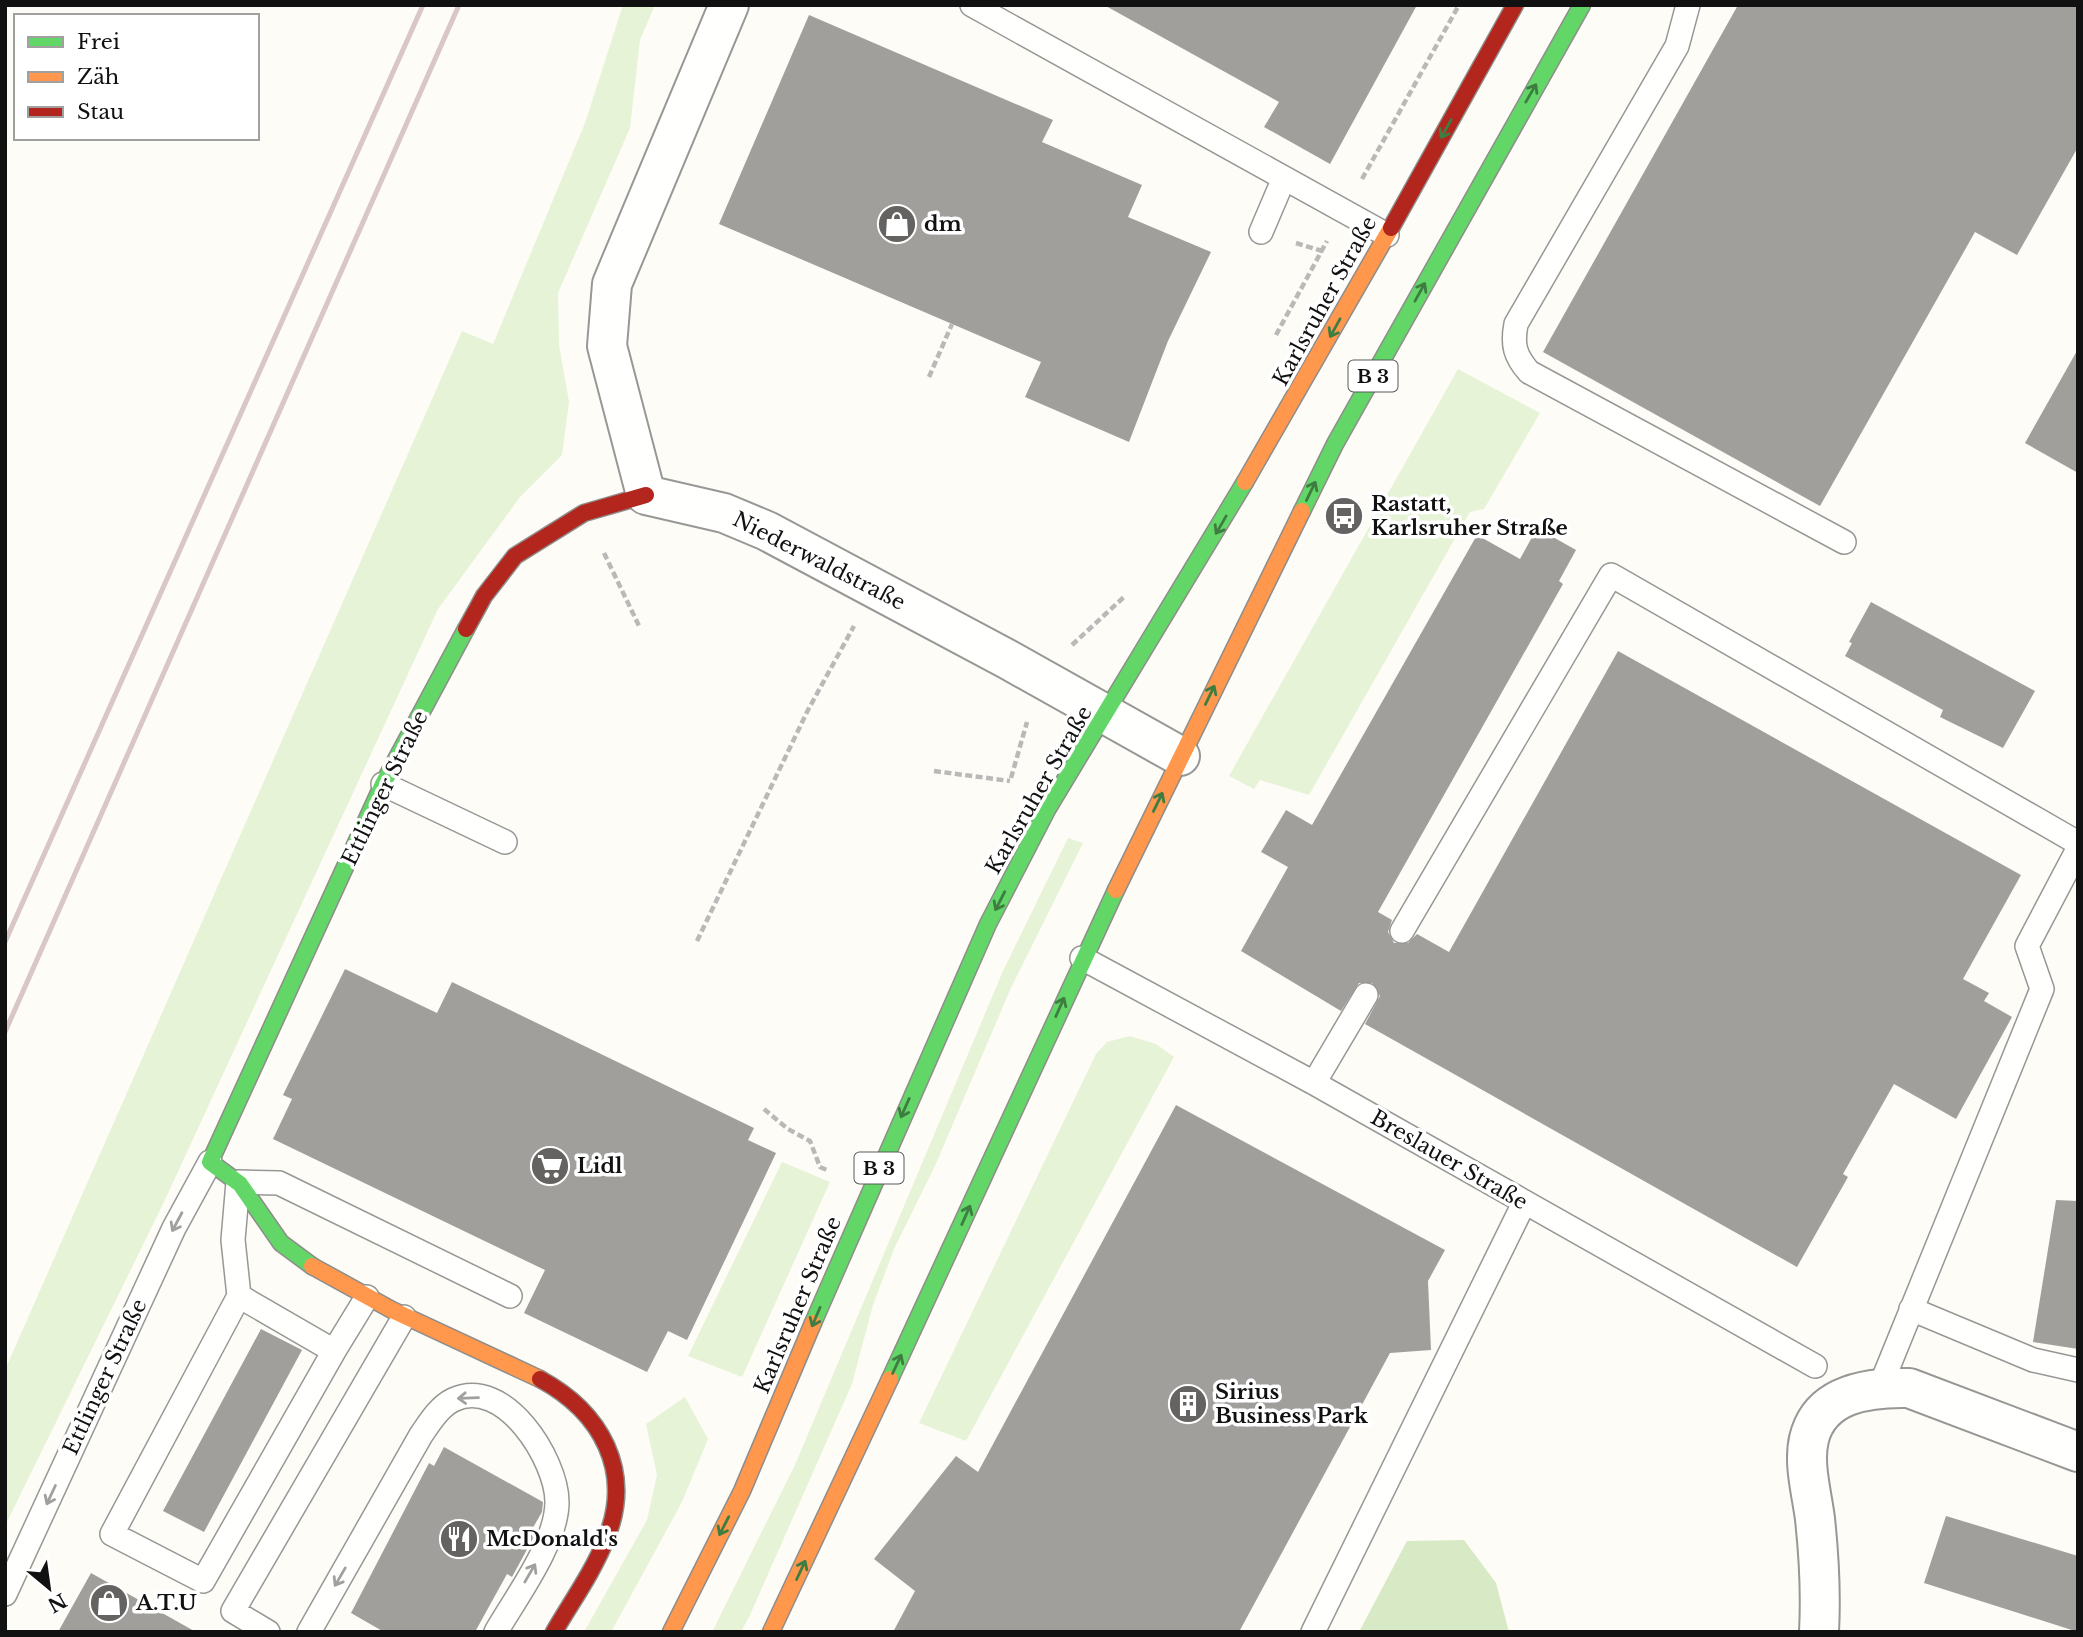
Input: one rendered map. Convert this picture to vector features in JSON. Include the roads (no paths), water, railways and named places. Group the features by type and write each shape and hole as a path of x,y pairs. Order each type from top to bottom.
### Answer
{"main road":[{"name":"Karlsruher Straße","path":"671,1632 742,1491 988,923 1048,808 1107,715 1304,382 1515,5"},
{"name":"B 3","path":"771,1632 932,1290 1082,957 1335,444 1582,5"},
{"name":"Ettlinger Straße","path":"210,1162 383,784 484,596 515,556 584,513 646,495"},
{"path":"210,1162 238,1182 272,1233 295,1256 404,1317 539,1376 590,1415 605,1441 615,1469 616,1503 608,1535 554,1632"}],"street":[{"path":"646,495 607,346 612,284 729,5"},
{"name":"Niederwaldstraße","path":"646,495 724,513 767,531 876,587 1180,756"},
{"path":"1819,1632 1819,1560 1808,1470 1809,1440 1818,1419 1834,1402 1857,1391 1880,1387 1909,1388 2078,1452"}],"lane":[{"path":"972,5 1387,235"},
{"path":"1688,5 1677,46 1516,324 1512,342 1517,359 1529,372 1844,542"},
{"path":"1261,232 1284,178"},
{"path":"1402,931 1611,575 2078,843"},
{"path":"383,784 505,842"},
{"path":"1880,1387 2042,989 2027,946 2078,849"},
{"name":"Breslauer Straße","path":"1082,957 1314,1083 1815,1366"},
{"path":"1314,1083 1366,995"},
{"name":"Ettlinger Straße","path":"5,1594 174,1228 210,1162"},
{"path":"368,1297 334,1351 203,1581 113,1534 239,1296 233,1240 238,1182 279,1183 510,1296"},
{"path":"1313,1632 1524,1203"},
{"path":"239,1296 334,1351"},
{"path":"1912,1309 2033,1360 2078,1370"},
{"path":"268,1632 233,1611 404,1317"},
{"path":"309,1632 421,1435 437,1412 454,1399 475,1396 499,1404 521,1421 538,1441 552,1468 557,1503 544,1549 496,1632"}],"railway":[{"path":"5,942 423,5"},
{"path":"5,1032 459,5"}],"place":[{"name":"dm","path":"897,224"},
{"name":"Rastatt, Karlsruher Straße","path":"1344,516"},
{"name":"Lidl","path":"550,1166"},
{"name":"Sirius Business Park","path":"1188,1404"},
{"name":"McDonald's","path":"459,1539"},
{"name":"A.T.U","path":"109,1603"}]}
